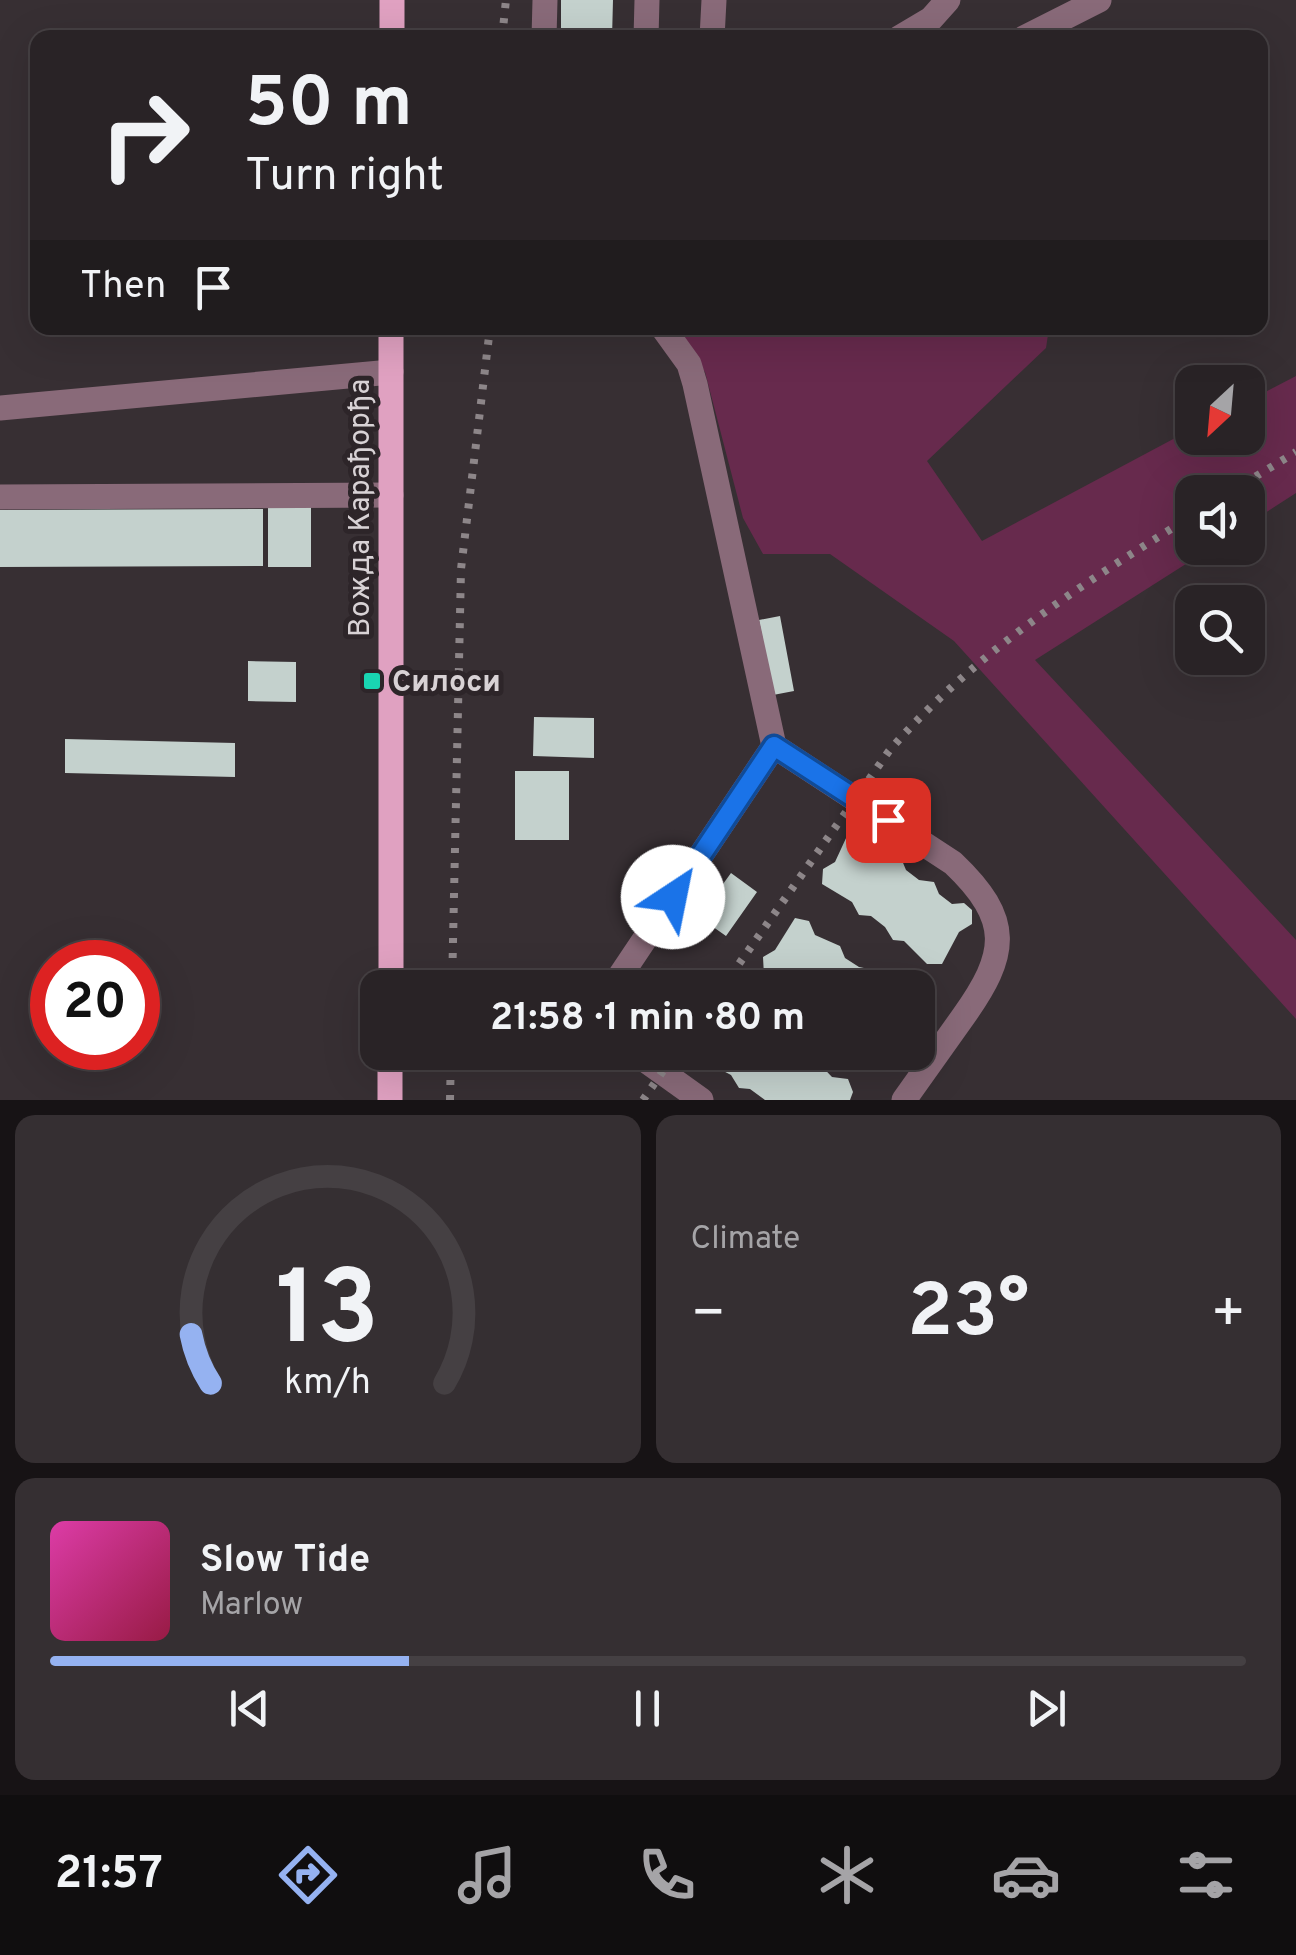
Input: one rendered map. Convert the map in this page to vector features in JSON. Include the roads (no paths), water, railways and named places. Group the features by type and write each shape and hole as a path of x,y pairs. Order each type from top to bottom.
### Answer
{"main road":[{"path":"392,0 392,30"},
{"name":"Вожда Карађорђа","path":"391,335 391,970"},
{"path":"390,1070 390,1100"}],"lane":[{"path":"544,30 545,0"},
{"path":"646,30 647,0"},
{"path":"712,30 714,0"},
{"path":"912,30 931,19 948,0"},
{"path":"1040,30 1099,0"},
{"path":"669,335 695,384 774,746 953,863 975,884 994,921 999,945 990,979 904,1100"},
{"path":"0,408 391,372"},
{"path":"0,498 391,494"},
{"path":"624,970 774,746"},
{"path":"659,1070 701,1100"}],"railway":[{"path":"503,30 506,0"},
{"path":"452,970 461,569 489,335"},
{"path":"1258,475 1296,452"},
{"path":"735,970 889,751 922,715 1032,622 1175,527"},
{"path":"450,1100 451,1070"},
{"path":"643,1100 664,1070"}],"place":[{"name":"Силоси","path":"372,681"}]}
